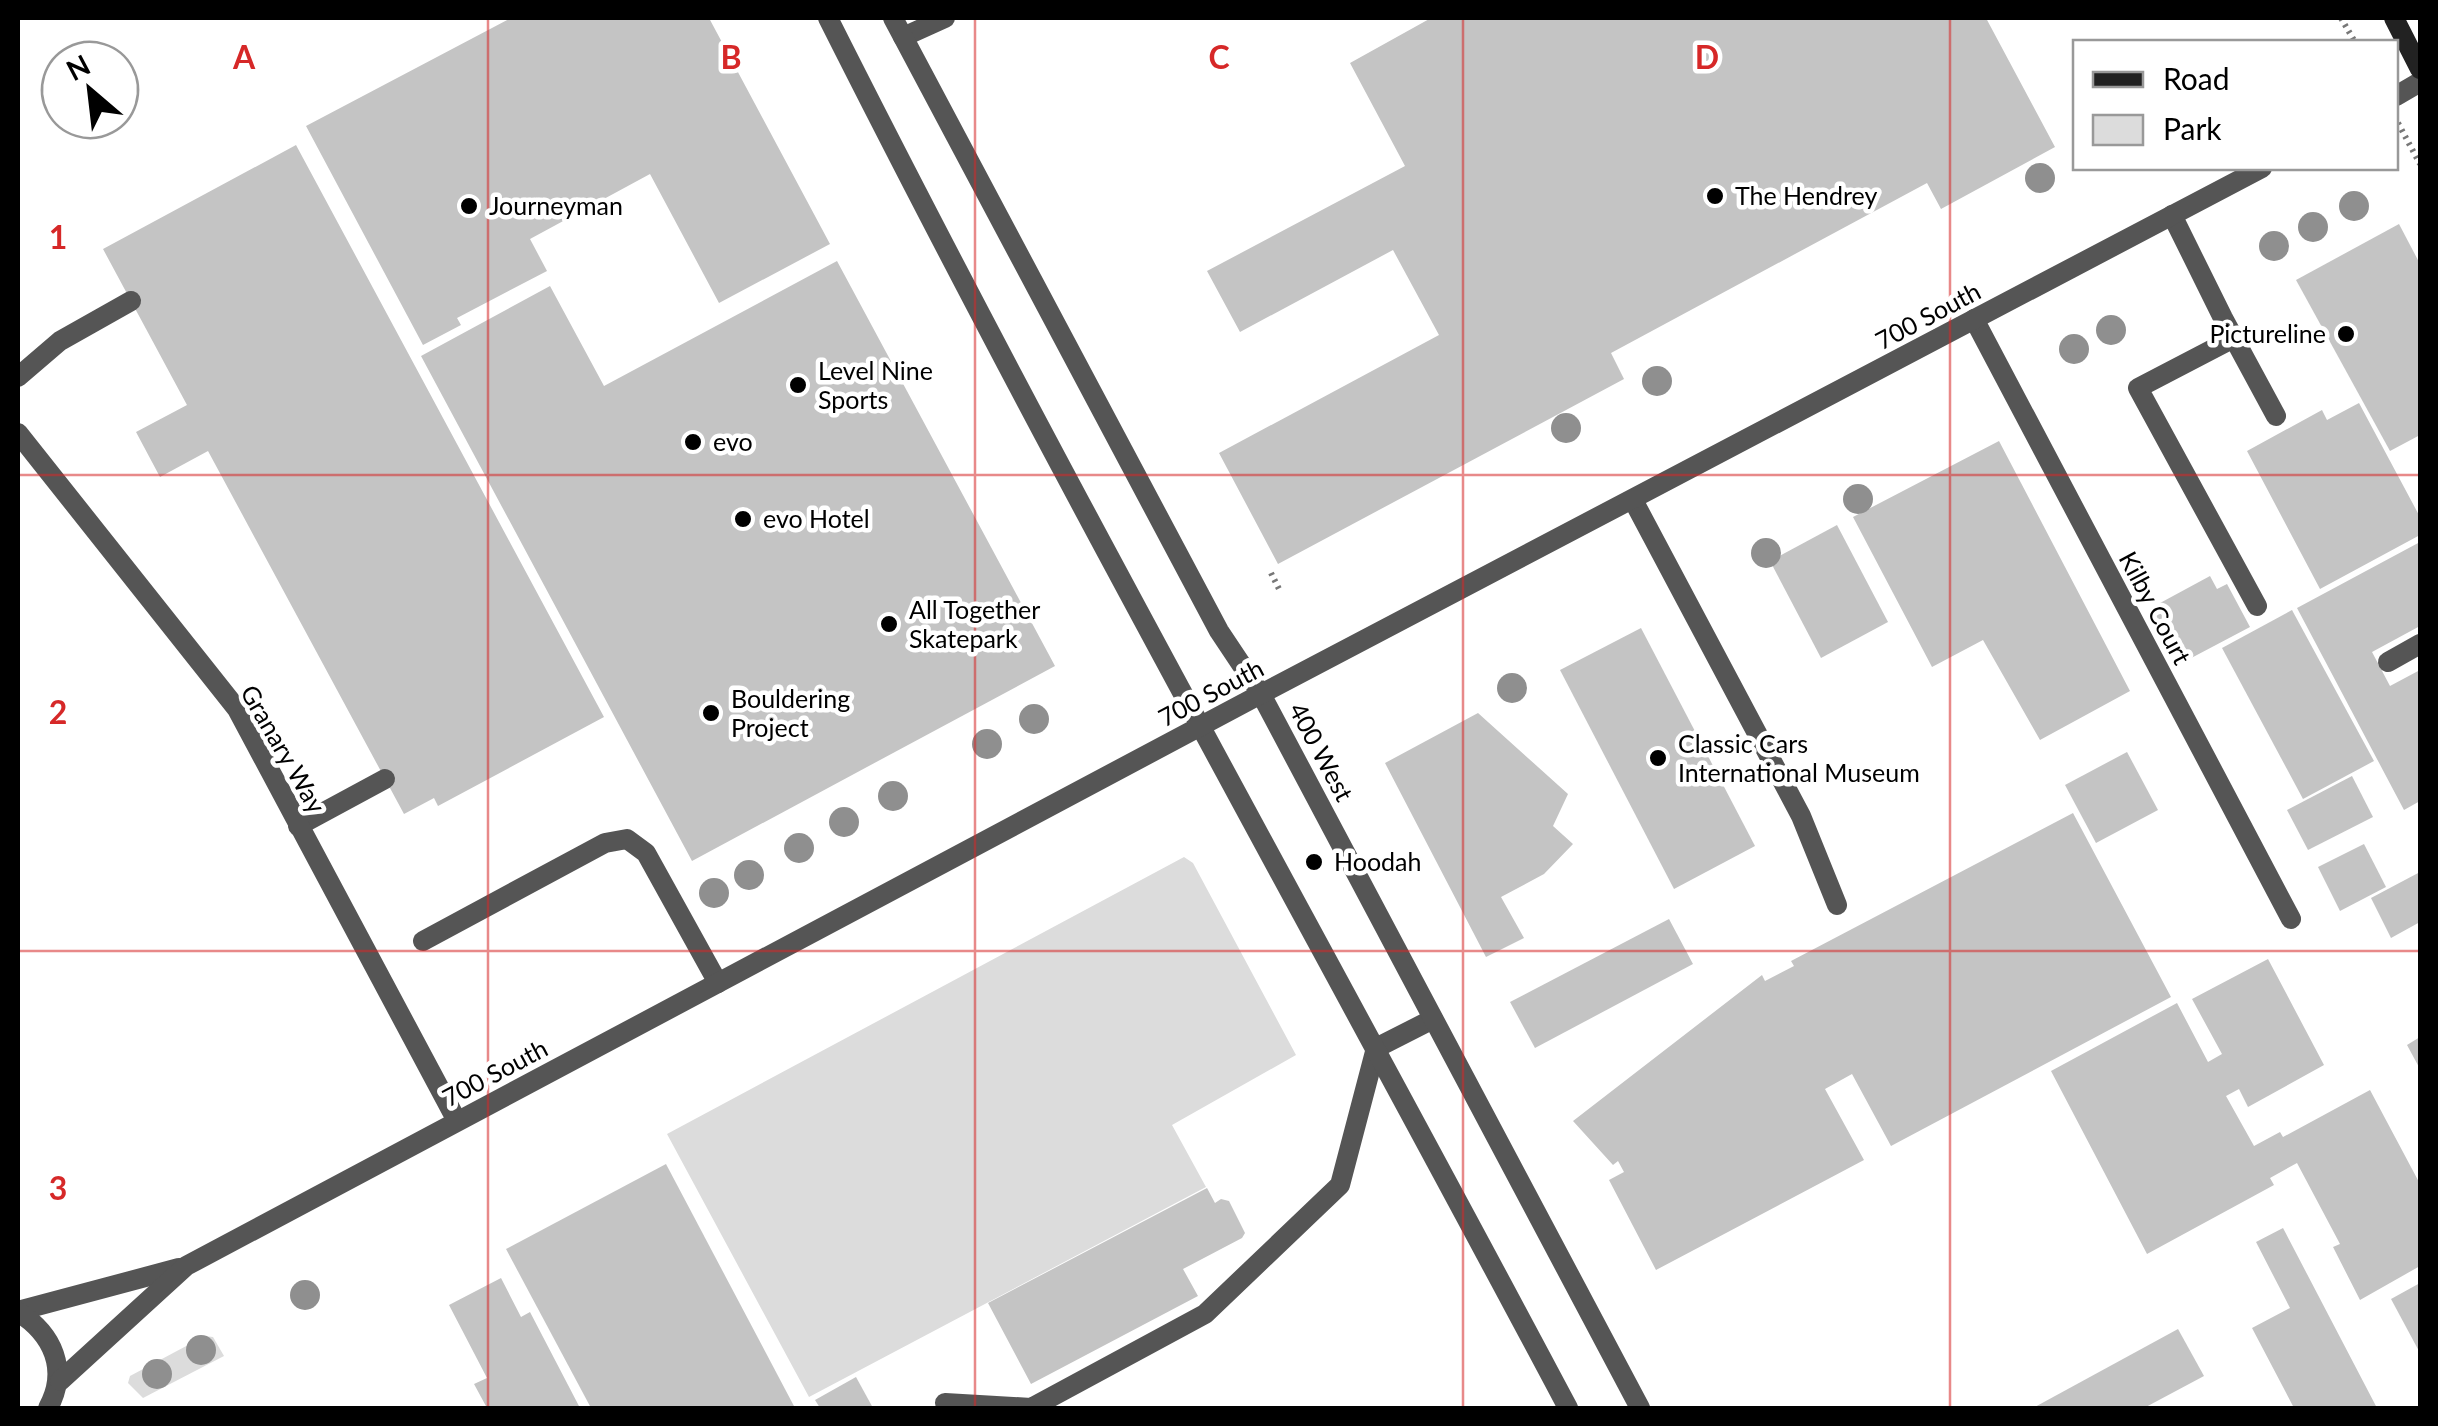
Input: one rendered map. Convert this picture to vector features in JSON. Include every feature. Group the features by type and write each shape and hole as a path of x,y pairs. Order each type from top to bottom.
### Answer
{"main road":[{"path":"2394,18 2420,68"}],"street":[{"path":"828,18 907,174 1568,1408"},
{"name":"400 West","path":"892,18 1219,631 1262,694 1640,1408"},
{"path":"903,37 945,18"},
{"path":"2398,95 2420,82"},
{"name":"700 South","path":"18,1312 186,1266 2258,170"},
{"path":"2172,215 2276,416"},
{"path":"18,378 60,340 131,301"},
{"name":"Kilby Court","path":"1974,320 2291,919"},
{"path":"2234,338 2138,388 2257,606"},
{"name":"Granary Way","path":"18,434 237,709 457,1121"},
{"path":"1633,500 1801,816 1837,905"},
{"path":"2388,662 2420,644"},
{"path":"298,826 385,779"},
{"path":"423,941 604,844 627,839 646,853 718,983"},
{"path":"945,1403 1031,1408 1205,1314 1340,1185 1376,1048 1433,1019"},
{"name":"700 South","path":"55,1399 186,1266"},
{"path":"18,1312 44,1332 54,1352 55,1399"}],"path":[{"path":"2341,18 2354,40"},
{"path":"2398,121 2420,164"},
{"path":"1271,573 1279,589"}],"green space":[{"path":"1184,857 1193,863 1296,1055 1172,1125 1206,1187 809,1397 667,1134"},
{"path":"205,1336 213,1337 224,1356 143,1398 128,1383 130,1376"}],"building":[{"name":"Journeyman","path":"511,18 709,18 830,244 719,303 650,174 530,239 547,271 457,318 461,325 423,345 306,126"},
{"path":"1431,18 1986,18 2055,147 1941,209 1927,183 1611,353 1624,379 1278,564 1219,453 1439,335 1393,250 1240,332 1207,271 1405,166 1350,63"},
{"path":"296,145 604,717 438,806 434,798 404,814 208,451 160,477 136,432 187,405 103,249"},
{"path":"2399,224 2420,264 2420,435 2390,451 2296,280"},
{"path":"837,261 1055,666 692,861 421,356 550,286 604,386"},
{"path":"2359,403 2420,517 2420,535 2320,589 2247,451 2322,410 2327,420"},
{"path":"1999,441 2130,691 2040,740 1983,640 1932,667 1853,517"},
{"path":"1837,525 1888,622 1821,658 1770,561"},
{"path":"2420,542 2420,626 2372,652 2390,686 2420,670 2420,801 2404,810 2297,608"},
{"path":"2210,576 2217,589 2227,584 2250,627 2178,665 2149,609"},
{"path":"2292,610 2374,761 2303,799 2222,648"},
{"name":"Classic Cars International Museum","path":"1641,628 1755,846 1674,889 1560,670"},
{"path":"1478,713 1568,794 1553,826 1573,844 1544,874 1501,897 1524,938 1486,957 1385,763"},
{"path":"2127,752 2158,810 2096,843 2065,785"},
{"path":"2352,776 2373,817 2308,850 2287,810"},
{"path":"2073,813 2171,997 1891,1146 1852,1074 1825,1089 1864,1160 1656,1270 1609,1180 1624,1172 1618,1161 1613,1165 1573,1121 1762,975 1765,981 1794,966 1791,961"},
{"path":"2364,844 2386,887 2340,911 2318,867"},
{"path":"2420,872 2420,922 2391,938 2371,898"},
{"path":"1669,919 1693,964 1535,1048 1510,1002"},
{"path":"2268,959 2324,1065 2248,1107 2239,1089 2226,1096 2254,1146 2280,1132 2283,1137 2370,1090 2420,1184 2420,1266 2360,1300 2333,1247 2340,1244 2297,1163 2270,1178 2274,1185 2147,1254 2051,1071 2177,1003 2208,1062 2222,1054 2192,999"},
{"path":"2420,1037 2420,1069 2407,1045"},
{"path":"666,1164 795,1408 591,1408 506,1249"},
{"path":"1207,1188 1215,1203 1221,1199 1229,1201 1245,1233 1183,1269 1198,1296 1031,1384 988,1303"},
{"path":"2283,1228 2377,1408 2294,1408 2252,1328 2290,1308 2256,1242"},
{"path":"501,1278 521,1317 530,1312 580,1408 487,1408 474,1384 487,1378 449,1305"},
{"path":"2420,1283 2420,1353 2391,1299"},
{"path":"2178,1329 2204,1376 2144,1408 2033,1408"},
{"path":"856,1377 873,1408 820,1408 815,1400"}],"place":[{"name":"The Hendrey","path":"1715,196"},
{"name":"Journeyman","path":"469,206"},
{"name":"Pictureline","path":"2346,334"},
{"name":"Level Nine Sports","path":"798,385"},
{"name":"evo","path":"693,442"},
{"name":"evo Hotel","path":"743,519"},
{"name":"All Together Skatepark","path":"889,624"},
{"name":"Bouldering Project","path":"711,713"},
{"name":"Classic Cars International Museum","path":"1658,758"},
{"name":"Hoodah","path":"1314,862"}]}
